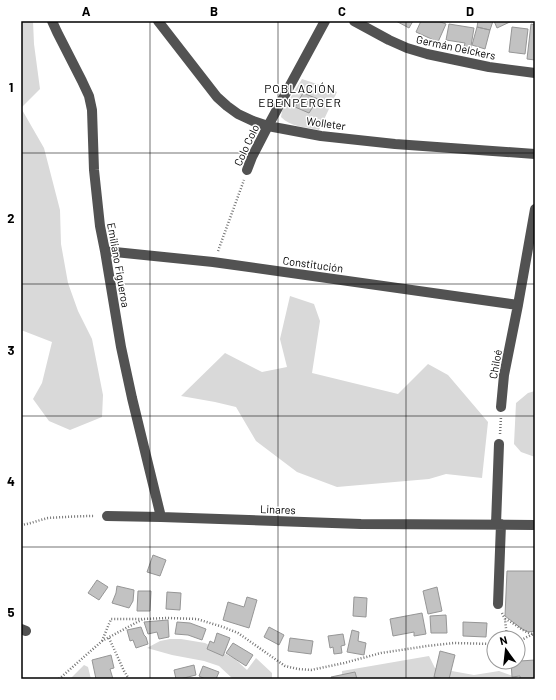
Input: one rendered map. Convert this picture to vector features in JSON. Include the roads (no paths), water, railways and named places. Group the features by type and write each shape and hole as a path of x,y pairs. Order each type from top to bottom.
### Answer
{"street":[{"name":"Emiliano Figueroa","path":"52,21 89,96 92,110 94,170 100,226 132,398 161,517"},
{"name":"Wolleter","path":"158,21 217,97 238,114 253,121 268,126 321,136 395,144 535,154"},
{"name":"Colo Colo","path":"247,170 268,126 325,21"},
{"name":"Germán Oelckers","path":"354,21 389,40 420,52 489,67 535,73"},
{"name":"Chiloé","path":"502,407 504,376 518,305 532,249 535,209"},
{"name":"Constitución","path":"105,251 213,262 518,305"},
{"path":"498,604 499,444"},
{"name":"Linares","path":"107,516 361,524 535,524"}],"district":[{"name":"POBLACIÓN EBENPERGER","path":"300,95"}]}
